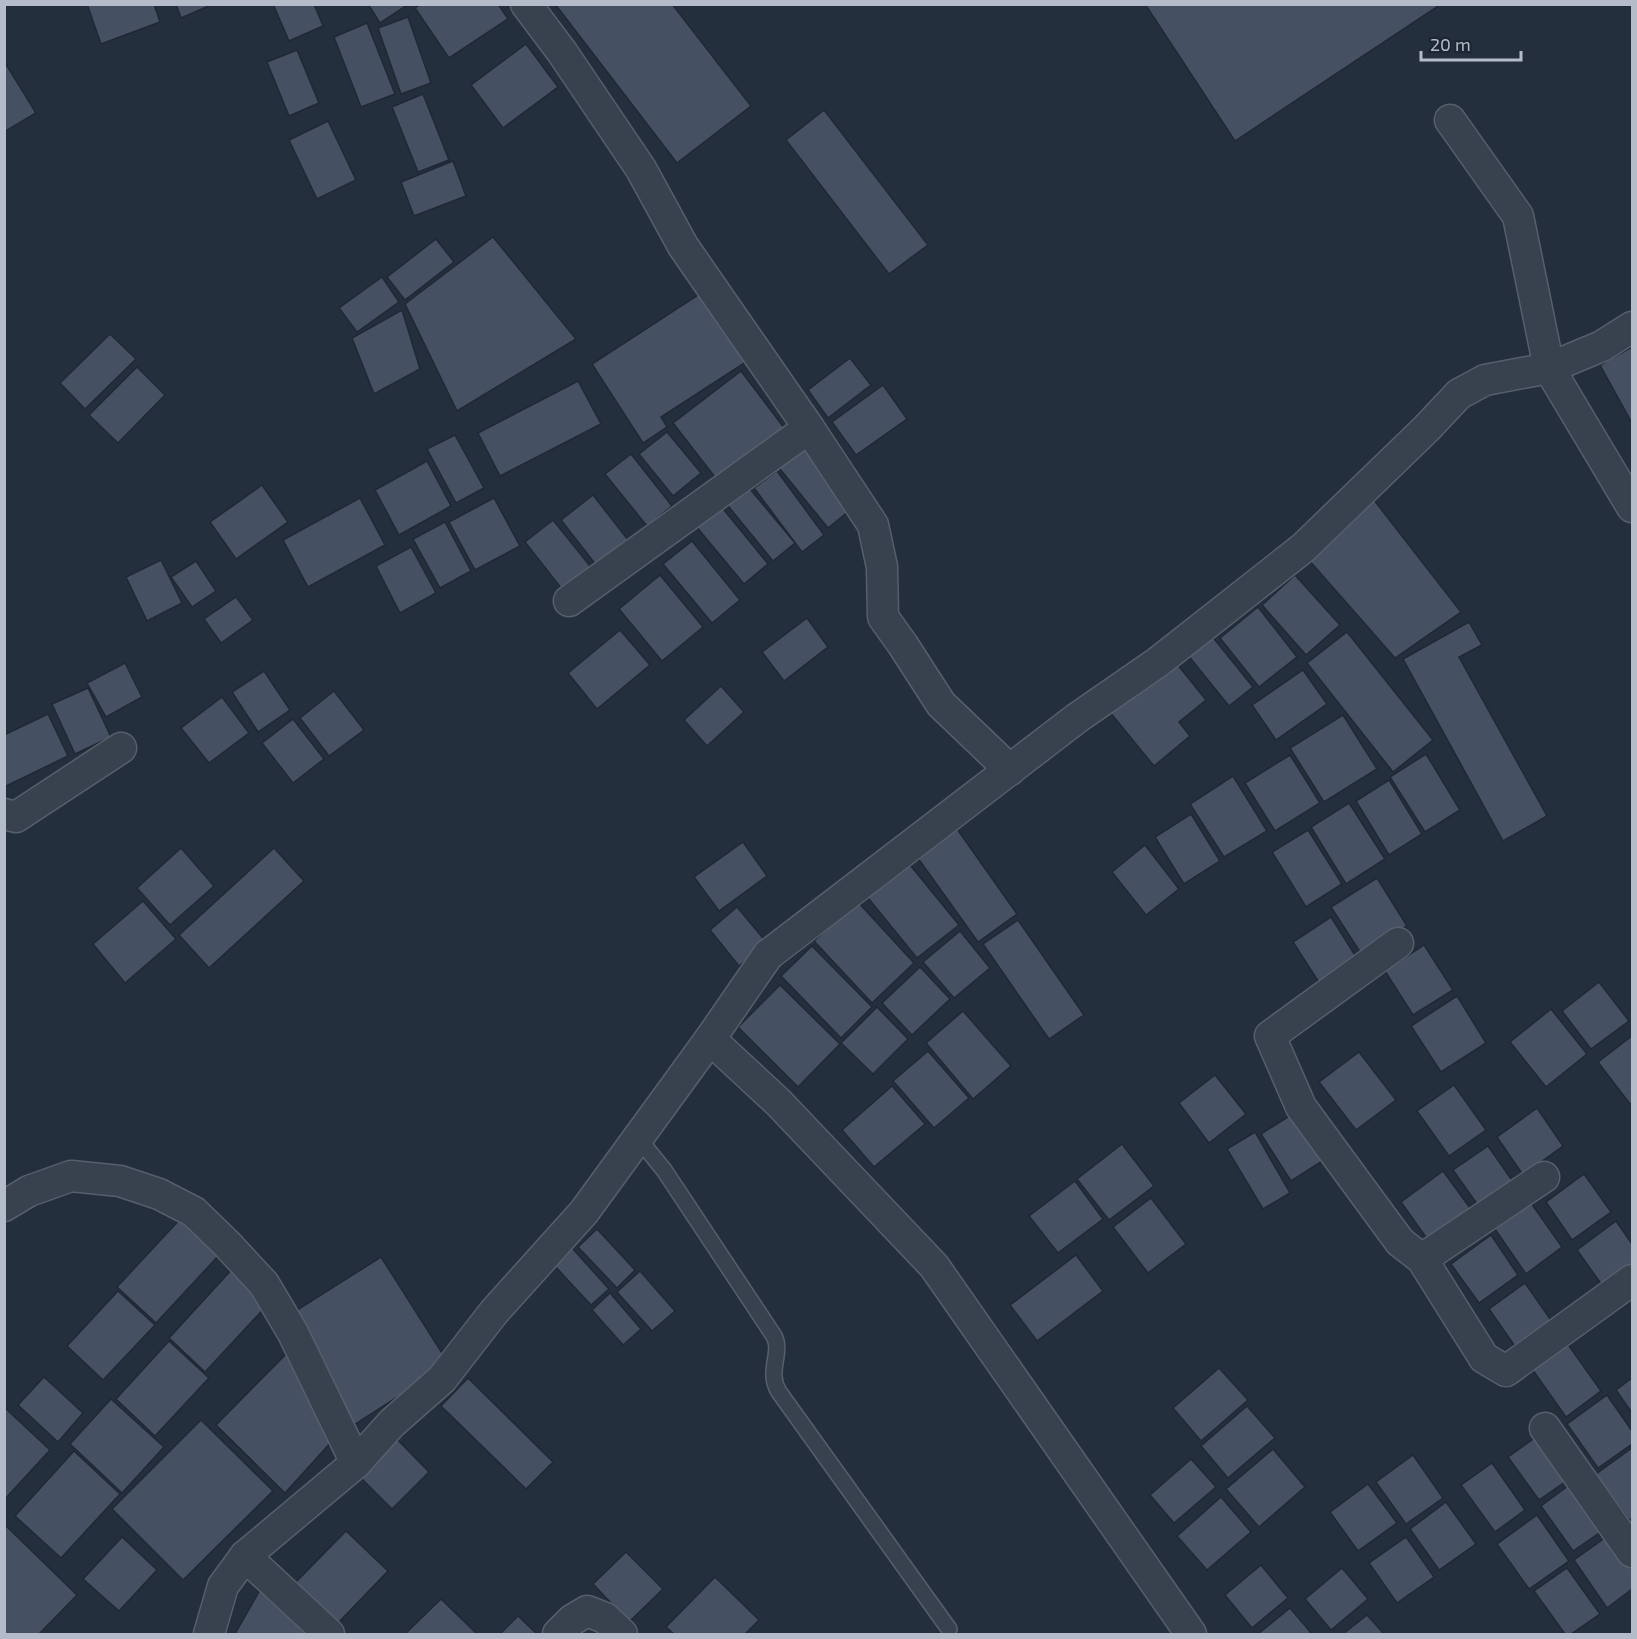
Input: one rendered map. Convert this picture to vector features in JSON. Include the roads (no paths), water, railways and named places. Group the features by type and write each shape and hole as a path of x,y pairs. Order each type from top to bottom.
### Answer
{"street":[{"path":"526,4 562,52 641,169 683,246 873,525 882,567 883,617 941,704 1010,770"},
{"path":"1450,120 1518,216 1549,368 1632,507"},
{"path":"209,1635 209,1628 223,1586 245,1556 356,1463 392,1423 442,1379 494,1312 584,1212 768,955 1077,718 1158,662 1303,548 1459,394 1485,380 1549,368 1602,346 1632,327"},
{"path":"569,601 809,428"},
{"path":"4,814 16,817 121,748"},
{"path":"1398,943 1270,1036 1300,1107 1400,1242 1422,1259 1484,1358 1506,1371 1632,1280"},
{"path":"710,1039 778,1102 934,1266 1191,1635"},
{"path":"4,1206 29,1191 71,1176 120,1180 159,1194 194,1212 264,1284 294,1334 356,1463"},
{"path":"1422,1259 1544,1177"},
{"path":"1545,1428 1632,1552"},
{"path":"245,1556 329,1635"},
{"path":"558,1635 572,1620 587,1611 605,1618 622,1635"}],"lane":[{"path":"638,1138 663,1170 777,1341 773,1373 774,1383 779,1392 949,1629"}]}
